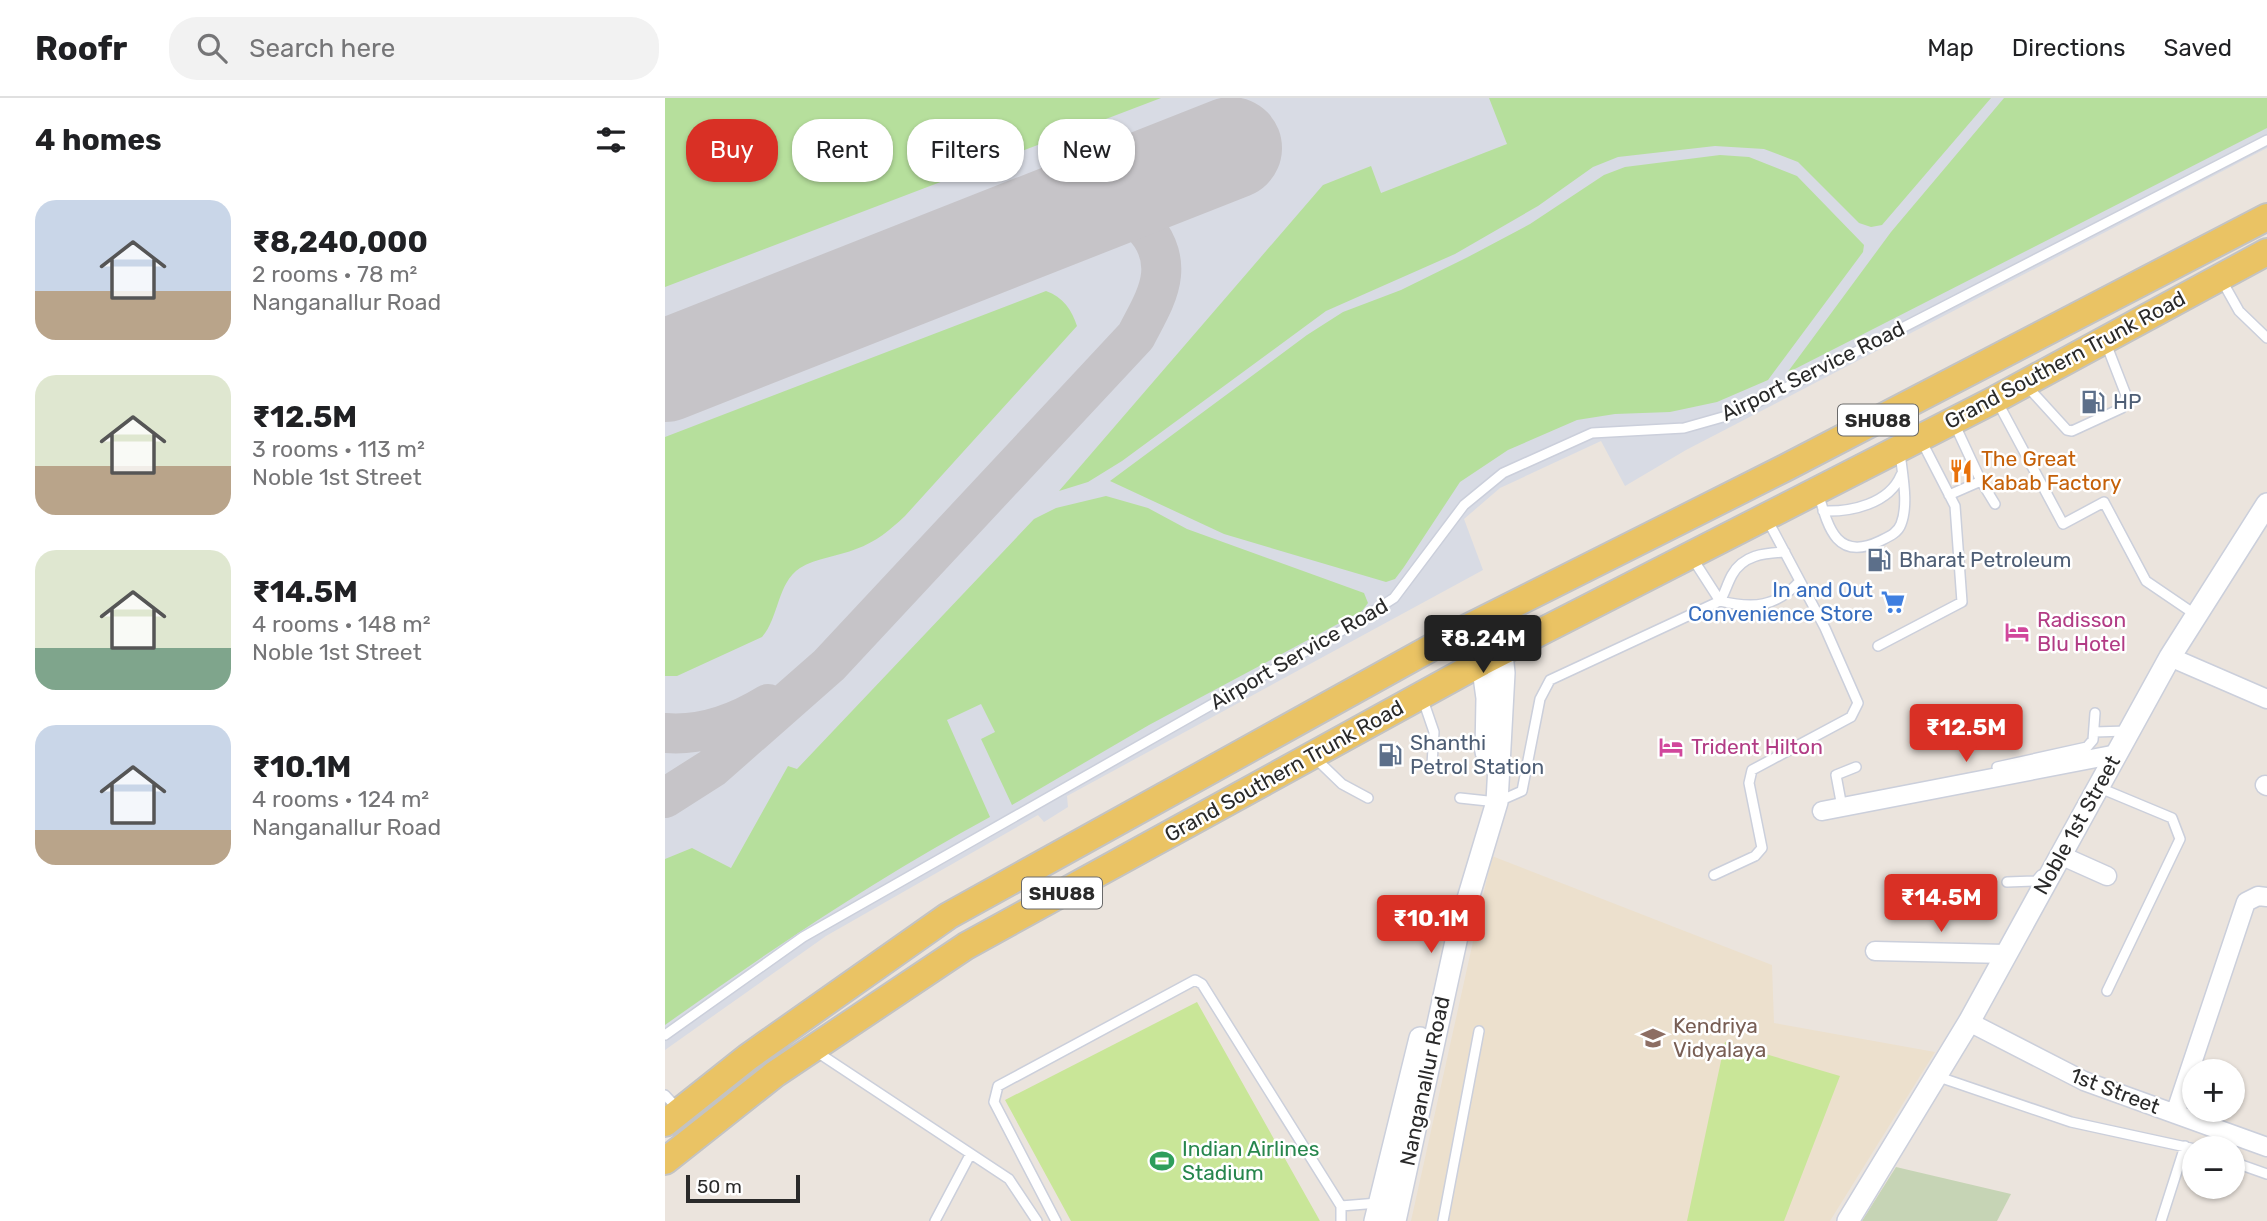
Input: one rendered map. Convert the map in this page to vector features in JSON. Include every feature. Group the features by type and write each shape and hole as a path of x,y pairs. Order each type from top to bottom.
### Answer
{"main road":[{"name":"Grand Southern Trunk Road","path":"670,1110 948,916 1476,624 1785,468 2267,217"},
{"name":"Grand Southern Trunk Road","path":"665,1161 775,1074 965,946 1492,657 1766,517 1820,500 1910,442 1996,399 2267,252"}],"street":[{"name":"Noble 1st Street","path":"1848,1221 1969,1021 2048,869 2117,754 2170,657 2267,504"},
{"path":"1476,624 1492,657"},
{"name":"Nanganallur Road","path":"1376,1212 1446,960 1471,859 1490,801 1504,673 1492,657"},
{"path":"2170,657 2267,699"},
{"path":"1822,811 2117,754"},
{"path":"2048,869 2107,876"},
{"path":"2175,1114 2246,902 2258,896 2267,897"},
{"path":"1875,951 2006,954"},
{"name":"Nanganallur Road","path":"1395,1221 1446,960"},
{"name":"1st Street","path":"1969,1021 2084,1081 2267,1147"}],"lane":[{"name":"Airport Service Road","path":"665,1035 803,937 1356,623 1394,598 1464,505 1503,473 1592,433 1684,428 1737,413 2267,140"},
{"path":"2220,277 2239,311 2267,338"},
{"path":"2024,384 2067,430 2077,430 2122,408 2126,395 2105,340"},
{"path":"1996,399 2063,524 2104,502 2146,581 2197,615"},
{"path":"1953,420 1981,481 1995,504"},
{"path":"1820,500 1833,536 1852,549 1863,549 1891,536 1901,527 1904,512 1902,474 1910,442"},
{"path":"1878,646 1962,602 1955,506 1910,442"},
{"path":"1820,500 1855,509 1887,494 1902,474"},
{"path":"1949,495 1981,481"},
{"path":"1714,875 1755,856 1762,848 1749,783 1752,770 1851,717 1857,711 1858,703 1800,581 1766,517"},
{"path":"1720,601 1732,574 1741,564 1753,556 1785,552"},
{"path":"1691,555 1720,601"},
{"path":"1460,798 1490,801 1522,791 1540,699 1550,680 1720,601 1750,606 1766,604 1786,597 1800,581"},
{"path":"1422,695 1434,733 1432,765"},
{"path":"1997,767 2087,747 2094,733 2095,713"},
{"path":"2094,733 2130,731"},
{"path":"1312,755 1342,784 1368,798"},
{"path":"1842,807 1836,775 1856,766"},
{"path":"2098,787 2172,818 2178,827 2180,839 2107,991"},
{"path":"2007,882 2036,881 2048,869"},
{"path":"1056,1221 994,1102 997,1086 1195,980 1202,984 1342,1206 1341,1221"},
{"path":"1443,1221 1479,1031"},
{"path":"812,1049 1009,1179 1037,1221"},
{"path":"1935,1076 2071,1122 2124,1136 2182,1146"},
{"path":"935,1221 970,1155"},
{"path":"2245,1166 2267,1174"},
{"path":"2161,1221 2182,1167"},
{"path":"1342,1206 1376,1212"}],"shaded area":[{"path":"665,98 2267,98 2267,148 1686,450 1625,486 1601,441 1500,488 1464,519 1483,570 1067,796 1068,807 1044,822 1038,815 826,936 665,1050"},
{"name":"Kendriya Vidyalaya","path":"1492,856 1772,965 1774,1023 1935,1052 1830,1221 1411,1221"}],"green space":[{"path":"665,98 1161,98 1106,119 1038,119 1038,145 1024,150 1024,119 907,119 907,182 941,182 665,287"},
{"path":"1489,98 1991,98 1882,225 1871,227 1859,223 1798,162 1764,149 1715,146 1618,157 1593,167 1538,206 1455,254 1326,311 1122,461 1088,482 1059,491 1323,185 1371,166 1381,193 1507,144"},
{"path":"2004,98 2267,98 2267,128 1787,373 1891,232"},
{"path":"1720,155 1749,157 1797,176 1864,245 1863,252 1768,380 1717,402 1670,412 1615,414 1577,420 1508,450 1460,482 1404,567 1395,579 1386,582 1224,534 1110,481 1307,335 1343,312 1401,290 1468,257 1530,224 1604,175 1625,167"},
{"path":"1046,291 1066,305 1077,326 905,516 870,543 813,562 792,574 762,637 677,676 665,676 665,437"},
{"path":"1106,496 1148,508 1187,529 1364,593 1368,603 1362,611 1149,725 1012,805 981,739 995,732 981,704 947,720 990,817 824,916 665,1025 665,859 692,848 731,868 788,766 797,769 1034,519 1056,508"},
{"name":"Indian Airlines Stadium","path":"1197,1002 1320,1221 1071,1221 1005,1100"},
{"path":"1725,1042 1840,1076 1784,1221 1687,1221"},
{"path":"1896,1167 2011,1194 1997,1221 1862,1221"}],"taxiway":[{"path":"665,798 712,768 829,665 1136,336 1160,283 1161,260 1157,247 1150,234 1130,215 1104,204 1090,203"},
{"path":"665,349 691,361"},
{"path":"665,733 718,727 768,704"}],"runway":[{"path":"665,371 1231,148"}],"place":[{"name":"HP","path":"2093,402"},
{"name":"The Great Kabab Factory","path":"1961,471"},
{"name":"Bharat Petroleum","path":"1879,560"},
{"name":"In and Out Convenience Store","path":"1893,602"},
{"name":"Radisson Blu Hotel","path":"2017,632"},
{"name":"Trident Hilton","path":"1671,747"},
{"name":"Shanthi Petrol Station","path":"1390,755"},
{"name":"Kendriya Vidyalaya","path":"1653,1038"},
{"name":"Indian Airlines Stadium","path":"1162,1161"}]}
